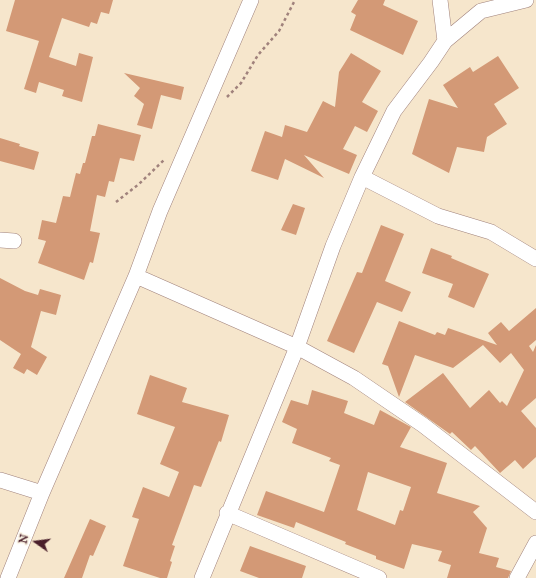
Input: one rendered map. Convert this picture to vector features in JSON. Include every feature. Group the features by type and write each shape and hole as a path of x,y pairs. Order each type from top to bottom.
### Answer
{"street":[{"path":"8,578 42,493 136,276 160,211 251,0"},
{"path":"440,0 444,41"},
{"path":"202,578 227,513 297,347 333,246 362,177 394,111 431,62 444,41 481,11 526,0"},
{"path":"362,177 438,216 491,232 536,259"},
{"path":"136,276 297,347 354,378 398,408 536,512"},
{"path":"0,480 42,493"},
{"path":"227,513 379,578"},
{"path":"517,578 536,543"}],"building":[{"path":"15,0 113,0 109,14 101,12 97,24 91,22 89,27 62,18 49,57 76,66 79,53 93,57 82,102 62,96 64,90 39,82 36,93 24,89 39,41 6,31"},
{"path":"358,0 385,0 383,5 418,21 403,55 350,30 356,15 351,12"},
{"path":"351,53 381,71 362,102 378,111 367,132 355,126 343,149 357,155 349,174 304,155 324,178 285,159 278,180 251,171 265,131 282,137 285,125 307,132 323,101 335,107 339,72"},
{"path":"498,56 519,88 494,104 507,124 487,137 484,152 457,147 449,173 412,154 429,99 458,108 443,85 470,67 473,72"},
{"path":"124,73 184,87 181,100 161,95 152,129 137,125 144,104 134,96 140,88"},
{"path":"98,124 141,135 134,161 120,158 114,182 109,181 105,197 97,195 90,231 100,233 93,263 90,262 84,280 38,263 46,241 38,239 42,220 56,223 63,196 70,197 76,173 80,174 83,163 85,163 92,136 95,136"},
{"path":"0,138 39,152 34,170 0,161"},
{"path":"293,204 305,208 296,235 281,230"},
{"path":"381,225 404,234 385,281 411,292 402,312 377,302 354,353 327,341 357,272 362,273"},
{"path":"431,248 452,256 451,258 489,274 474,308 448,297 453,284 422,273"},
{"path":"0,278 25,291 38,295 40,289 61,295 56,315 41,311 31,347 47,357 37,375 27,369 24,374 13,368 21,354 0,340"},
{"path":"536,308 536,340 529,346 533,352 536,345 536,398 521,411 536,428 536,457 523,469 515,460 500,473 475,446 471,450 452,432 450,434 405,402 443,373 470,408 489,390 500,403 502,401 507,406 524,370 511,353 500,363 483,345 453,368 415,355 399,397 388,366 382,364 399,321 435,335 437,332 445,335 448,328 497,345 488,333 501,322 509,331"},
{"path":"150,375 187,388 182,402 229,415 221,442 219,441 201,487 194,485 172,545 175,546 170,561 172,562 167,578 160,578 123,566 139,519 132,517 143,487 169,497 179,472 160,464 175,427 137,414"},
{"path":"312,390 348,401 344,413 374,425 380,410 411,427 400,447 447,463 437,493 480,506 473,512 487,528 479,553 499,558 496,567 511,571 508,578 447,578 451,565 438,561 442,551 412,544 404,569 376,559 376,556 345,544 346,542 296,522 294,528 257,515 266,491 324,512 340,465 329,461 331,458 292,443 297,429 282,422 291,400 308,405","holes":["368,472 411,487 403,511 400,510 395,525 357,510"]},
{"path":"90,519 106,526 93,556 90,555 82,578 64,578"},
{"path":"250,546 306,566 302,578 259,578 240,571"}]}
